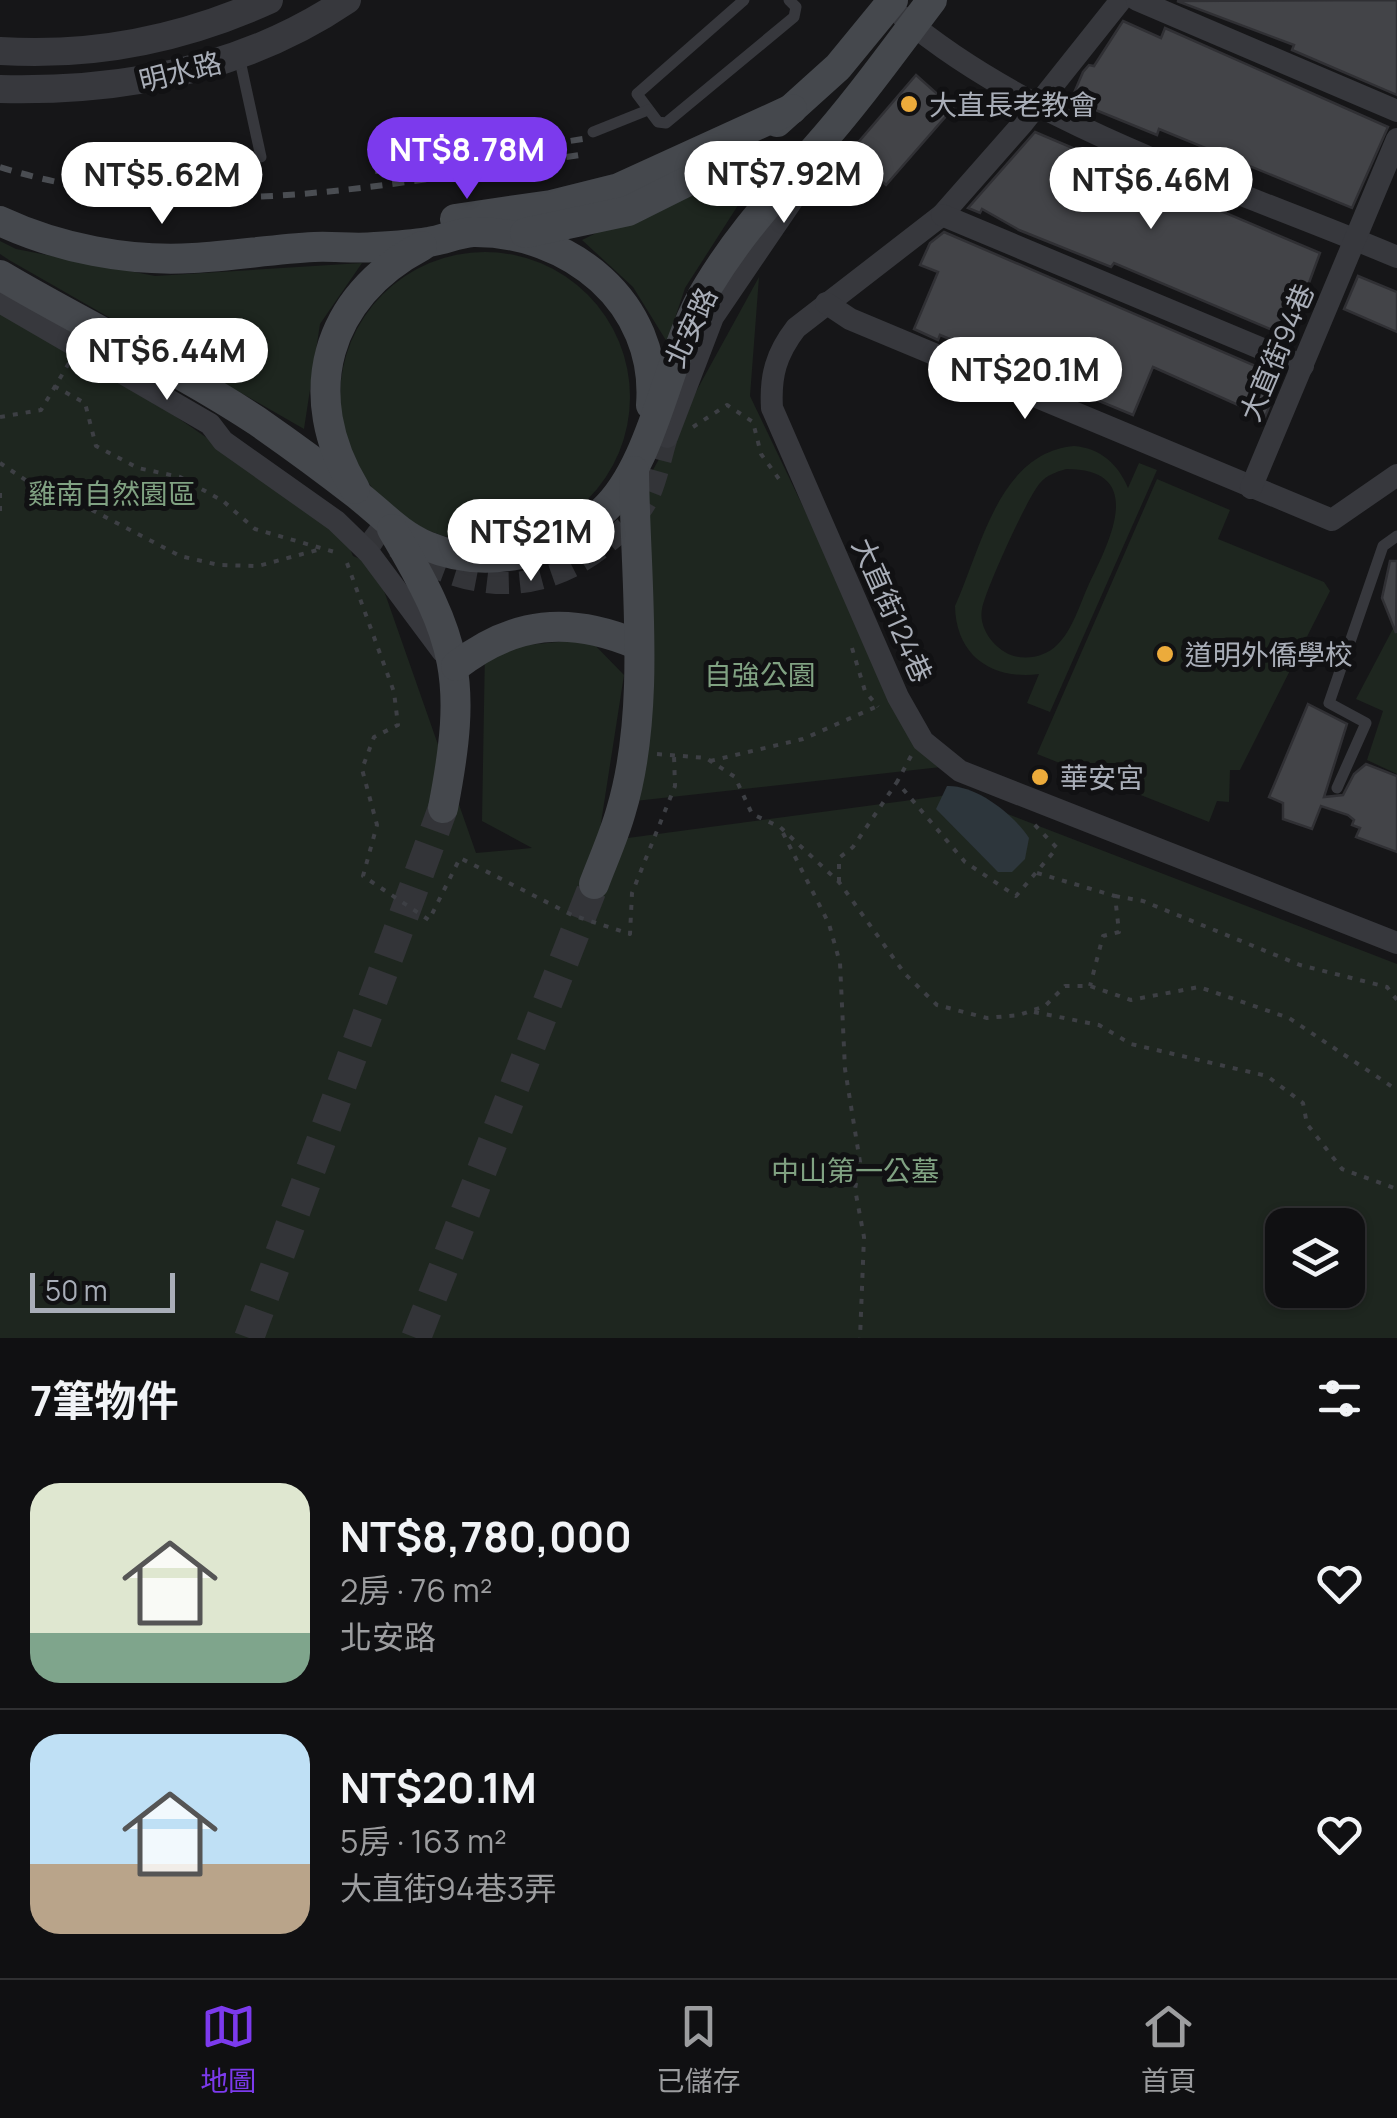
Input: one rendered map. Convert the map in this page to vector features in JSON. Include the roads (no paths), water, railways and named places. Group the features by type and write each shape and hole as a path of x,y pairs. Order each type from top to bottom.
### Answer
{"main road":[{"name":"北安路","path":"512,236 628,211 736,158 838,68 895,8 932,0"},
{"name":"北安路","path":"428,242 394,260 366,285 344,316 330,351 324,389 327,426 339,463 379,527 429,547 476,558 523,555 568,538 606,509 634,471 658,432 679,340 706,288 755,213 816,149 895,8"},
{"path":"316,247 356,232 551,205 619,188 792,109"},
{"name":"北安路","path":"0,221 36,237 97,252 189,259 428,242 470,232 549,243 582,262 611,287 632,318 647,353 658,432"},
{"name":"北安路","path":"0,274 228,403 359,495"},
{"path":"594,884 622,810 632,754 636,644 634,471"},
{"path":"379,527 432,596 456,666 457,737 443,808"},
{"path":"456,666 506,633 582,626 636,644"}],"street":[{"name":"明水路","path":"0,51 78,52 132,44 190,32 268,0"},
{"name":"明水路","path":"0,89 116,86 239,56 347,0"},
{"name":"大直街124巷","path":"1121,0 1037,106 942,215 796,328 781,348 770,380 772,408 888,702 912,747 1036,804 1397,943"},
{"path":"1136,0 1397,111"},
{"path":"895,8 1037,106 1397,257"},
{"name":"大直街94巷","path":"1251,488 1397,139"},
{"path":"942,215 1303,366"},
{"path":"0,302 210,424 231,432 379,527"},
{"path":"826,303 850,320 1332,520 1397,475"},
{"path":"210,424 223,441 336,521 370,552 456,666"}],"lane":[{"path":"744,0 636,94 658,122 666,122 703,96 794,17 796,6 790,0"},
{"path":"239,56 261,156"},
{"path":"592,132 648,110"},
{"path":"1338,788 1366,723 1329,703 1383,546 1397,536"}],"tunnel":[{"path":"368,528 424,563 453,574 512,583 542,578 572,566 602,547 635,517 652,489 667,437"},
{"path":"249,1338 443,808"},
{"path":"416,1338 594,884"}],"railway":[{"path":"375,171 583,139"},
{"path":"0,167 73,185 146,195 219,198 366,187 586,154"}],"place":[{"name":"大直長老教會","path":"909,104"},
{"name":"道明外僑學校","path":"1165,654"},
{"name":"華安宮","path":"1040,777"}],"park label":[{"name":"雞南自然園區","path":"112,493"},
{"name":"自強公園","path":"760,674"},
{"name":"中山第一公墓","path":"855,1170"}]}
